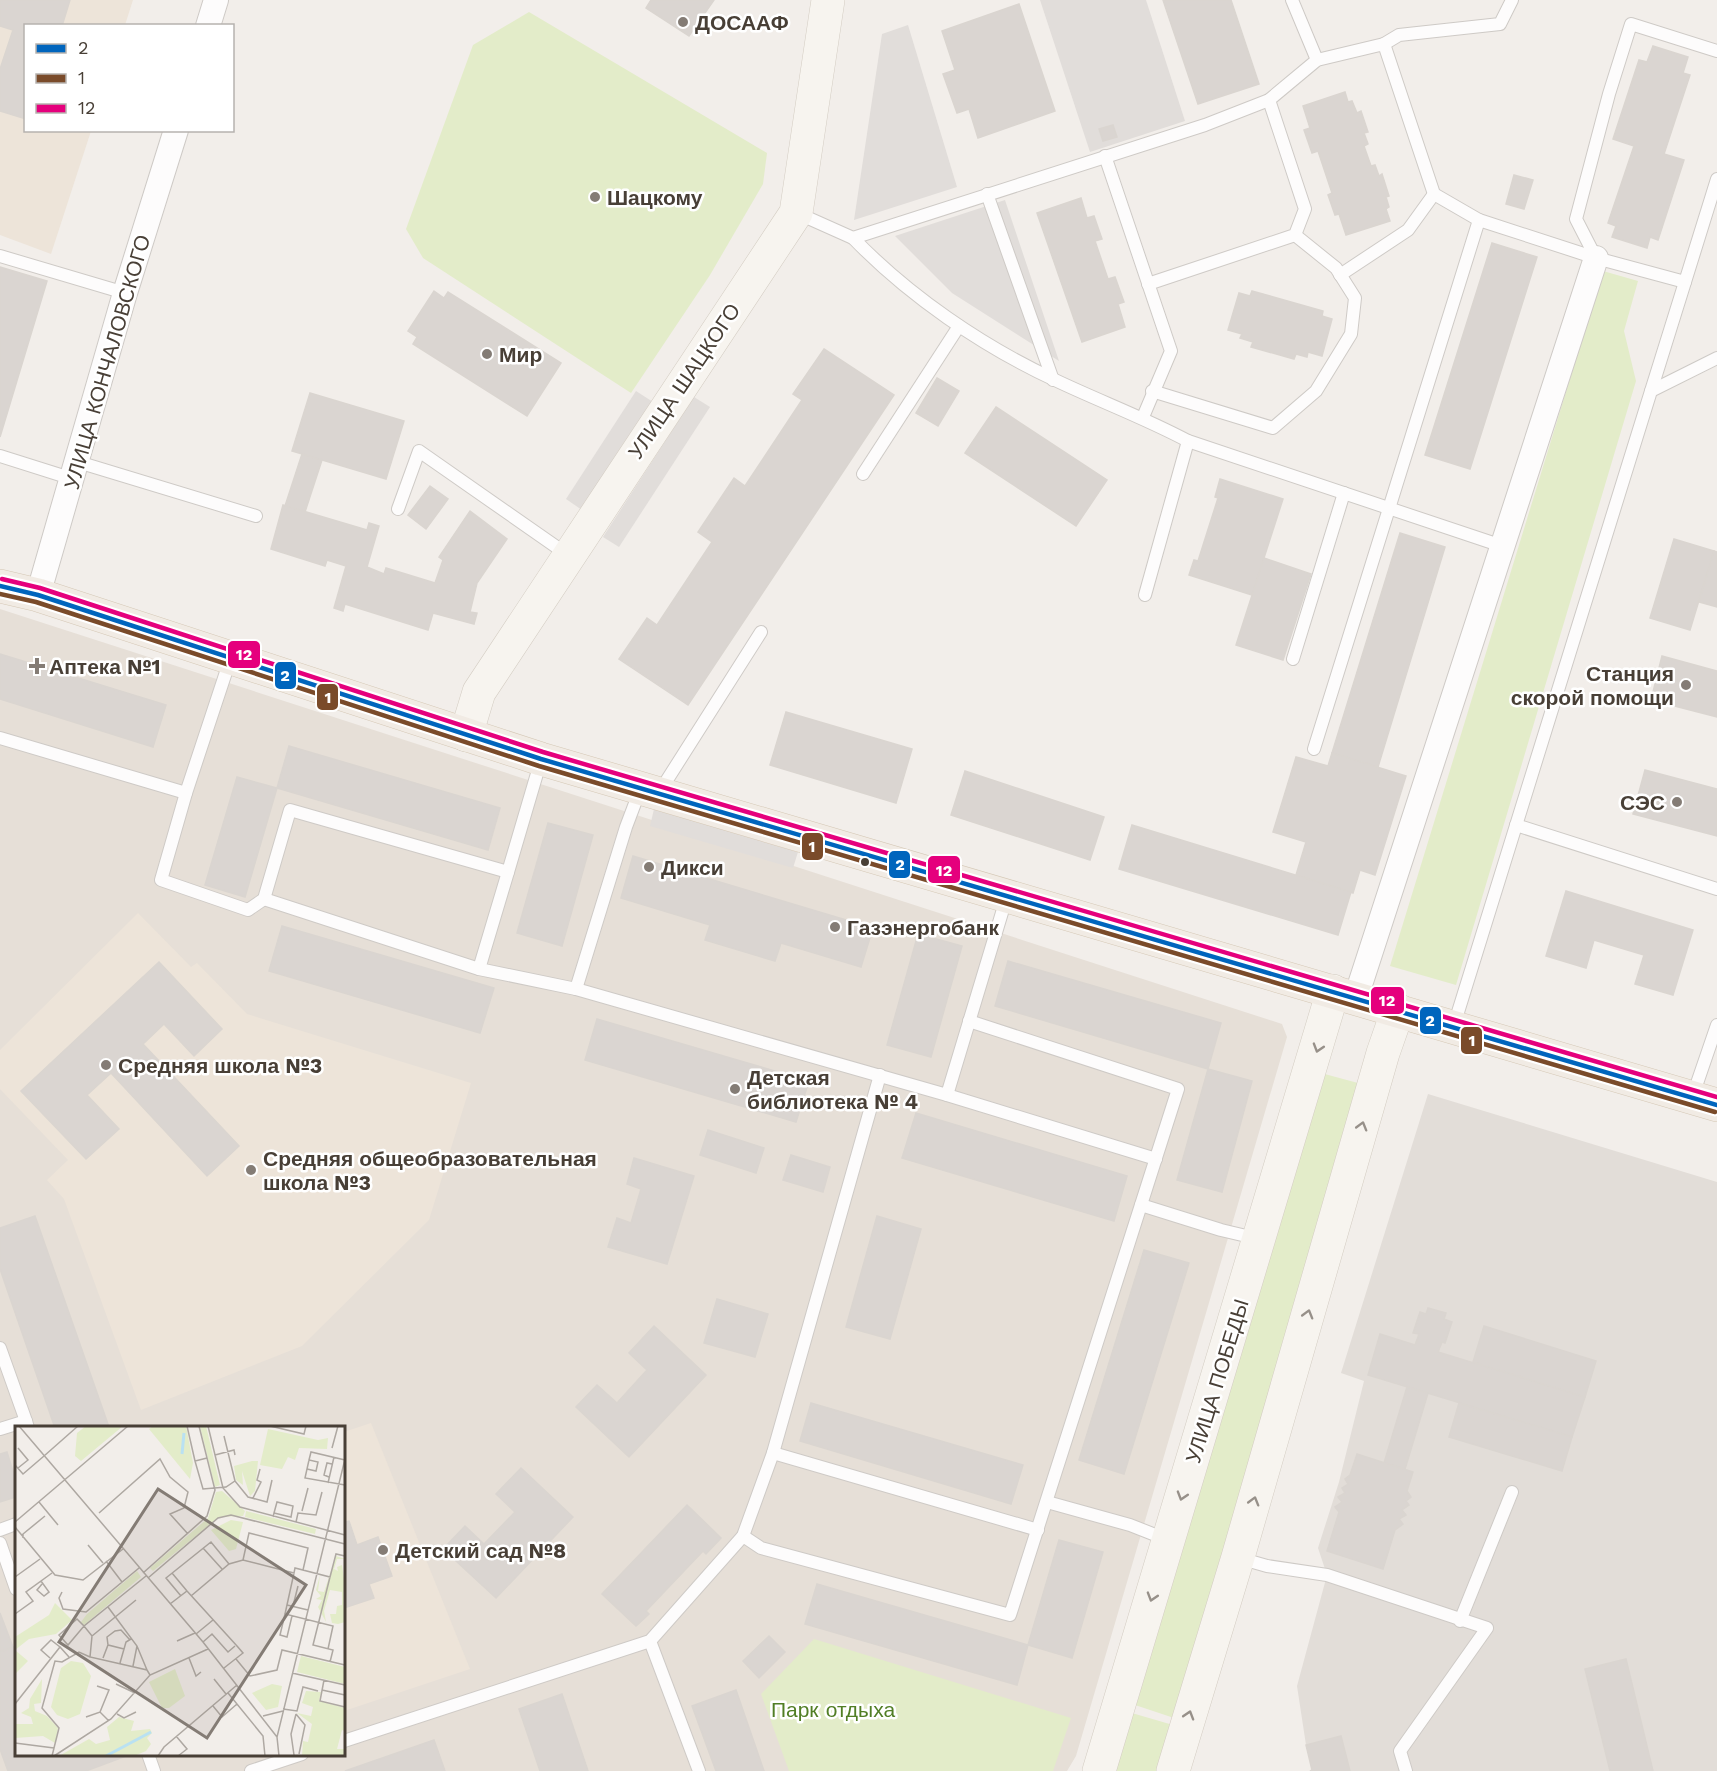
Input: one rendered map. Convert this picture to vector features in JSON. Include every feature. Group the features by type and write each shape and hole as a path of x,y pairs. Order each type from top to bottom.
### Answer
{"main road":[{"path":"0,586 38,594 542,759 1705,1101"}],"street":[{"path":"209,24 216,0"},
{"name":"УЛИЦА ШАЦКОГО","path":"466,735 479,692 796,213 828,0"},
{"name":"УЛИЦА КОНЧАЛОВСКОГО","path":"38,594 76,470 125,293 175,132"},
{"path":"1345,994 1502,546 1596,258"},
{"name":"УЛИЦА ПОБЕДЫ","path":"1099,1771 1260,1239 1345,994"},
{"path":"1173,1771 1238,1557 1383,1053 1398,1010"}],"lane":[{"path":"1292,0 1317,60"},
{"path":"853,238 1105,156 1145,139 1269,100 1317,60 1384,44 1399,35 1500,24 1512,0"},
{"path":"1596,258 1576,219 1609,94 1631,24 1717,51"},
{"path":"1384,44 1434,194 1479,220 1596,258 1685,282"},
{"path":"1269,100 1305,209 1295,235"},
{"path":"1105,156 1171,351 1152,391 1143,417"},
{"path":"1453,1026 1717,178"},
{"path":"987,194 1053,380"},
{"path":"1340,275 1408,230 1434,194"},
{"path":"796,213 853,238 873,259 959,326 1053,380 1143,417 1188,441 1502,546"},
{"path":"1314,749 1479,220"},
{"path":"1152,391 1273,428 1316,391 1351,334 1355,298 1336,268 1295,235"},
{"path":"1148,284 1295,235"},
{"path":"0,256 125,293"},
{"path":"863,474 959,326"},
{"path":"1651,391 1717,358"},
{"path":"1144,595 1188,441"},
{"path":"398,509 419,452 568,555"},
{"path":"0,456 76,470 256,516"},
{"path":"1293,659 1344,493"},
{"path":"576,989 626,827 650,789 761,632"},
{"path":"231,658 186,793 161,880 248,910 264,899 290,810 508,872"},
{"path":"0,738 186,793"},
{"path":"479,969 542,759"},
{"path":"1516,825 1717,890"},
{"path":"947,1095 1007,895"},
{"path":"264,899 479,969 576,989 880,1075 1156,1159"},
{"path":"743,1536 761,1548 1010,1615 1178,1089 969,1021"},
{"path":"1705,1101 1717,1025"},
{"path":"345,1741 650,1641 743,1536 773,1453 880,1075"},
{"path":"1142,1205 1221,1230 1260,1239"},
{"path":"0,1348 27,1424"},
{"path":"0,1429 15,1426"},
{"path":"773,1453 1038,1530"},
{"path":"1460,1621 1512,1492"},
{"path":"1047,1502 1130,1526 1169,1541"},
{"path":"0,1530 15,1524"},
{"path":"0,1543 15,1586"},
{"path":"1238,1557 1267,1566 1327,1575 1460,1621 1487,1628 1400,1751 1406,1771"},
{"path":"650,1641 699,1771"},
{"path":"148,1756 154,1771"},
{"path":"251,1771 299,1756"}],"shaded area":[{"path":"0,0 133,0 125,24 24,24 24,132 91,132 51,254 0,235"},
{"path":"1040,0 1146,0 1185,121 1090,152"},
{"path":"908,25 957,187 854,220 882,34"},
{"path":"1005,200 1059,361 952,293 895,236"},
{"path":"636,391 653,402 582,510 566,499"},
{"path":"694,397 710,407 619,547 603,537"},
{"path":"0,609 1282,1024 1287,1037 1076,1756 1067,1771 0,1771"},
{"path":"654,809 798,852 793,868 650,826"},
{"name":"Средняя общеобразовательная школа №3","path":"138,913 191,967 197,963 247,1014 471,1083 429,1220 302,1346 141,1410 64,1199 47,1180 68,1160 0,1089 0,1050"},
{"path":"1428,1094 1717,1182 1717,1771 1350,1771 1341,1737 1306,1745 1297,1686 1327,1575 1318,1548 1339,1482 1364,1381 1341,1373"},
{"name":"Детский сад №8","path":"371,1423 470,1669 345,1711 345,1432"}],"green space":[{"path":"529,12 767,153 763,184 710,275 631,393 423,258 406,229 473,45"},
{"path":"1603,271 1638,281 1624,331 1636,381 1456,985 1390,966"},
{"path":"1321,1073 1369,1086 1177,1719 1132,1704"},
{"name":"Парк отдыха","path":"814,1639 1071,1718 1053,1771 789,1771 761,1694"},
{"path":"1125,1711 1173,1725 1164,1771 1109,1771"}],"building":[{"path":"0,0 70,0 63,24 24,24 24,118 0,111 0,69 13,30 0,26"},
{"name":"ДОСААФ","path":"651,0 714,0 689,36 646,8"},
{"path":"1163,0 1231,0 1259,84 1198,104"},
{"path":"1019,4 1055,111 978,138 969,109 957,113 943,74 955,70 942,31"},
{"path":"1653,46 1688,57 1683,73 1690,75 1664,154 1684,160 1658,240 1650,237 1647,248 1612,237 1616,226 1608,223 1634,146 1613,139 1639,60 1647,62"},
{"path":"1345,92 1348,102 1352,101 1357,113 1361,111 1368,132 1364,133 1368,144 1364,146 1371,166 1375,165 1379,176 1382,174 1389,196 1386,197 1389,207 1386,209 1390,221 1346,235 1339,214 1335,215 1328,195 1332,193 1318,151 1312,153 1304,130 1310,128 1303,106"},
{"path":"1113,125 1117,137 1103,141 1099,129"},
{"path":"1514,175 1533,180 1524,209 1506,204"},
{"path":"1081,198 1087,218 1094,216 1102,239 1095,241 1108,279 1115,277 1124,302 1118,304 1125,327 1082,342 1037,213"},
{"path":"1492,243 1537,257 1470,469 1425,455"},
{"path":"0,267 47,281 0,437"},
{"name":"Мир","path":"434,291 444,298 448,292 561,363 527,416 413,344 417,337 408,331"},
{"path":"1252,291 1323,311 1322,316 1332,319 1322,356 1308,352 1307,357 1296,354 1294,359 1251,347 1253,342 1240,338 1242,334 1228,330 1239,293 1250,296"},
{"path":"824,349 894,395 688,705 619,659 647,618 657,625 712,542 698,532 734,478 745,486 802,400 793,394"},
{"path":"937,378 959,391 938,426 916,413"},
{"path":"310,393 404,421 386,479 292,451"},
{"path":"996,407 1107,480 1076,526 965,453"},
{"path":"302,454 322,460 305,512 285,506"},
{"path":"1220,479 1283,499 1252,595 1189,575 1194,560 1198,561 1218,498 1215,497"},
{"path":"430,486 448,499 426,529 408,515"},
{"path":"283,505 367,530 369,523 379,526 367,567 384,574 386,568 435,583 443,560 439,557 470,511 507,539 477,583 470,612 477,613 474,624 433,613 428,630 345,604 343,611 334,608 346,566 327,560 325,566 271,549"},
{"path":"1400,533 1445,547 1378,767 1332,753"},
{"path":"1674,539 1714,551 1690,630 1650,618"},
{"path":"1714,551 1717,552 1717,607 1699,602"},
{"path":"1264,558 1311,574 1283,660 1236,645"},
{"path":"0,654 166,705 153,747 0,699"},
{"name":"Станция скорой помощи","path":"1662,656 1717,671 1717,717 1651,700"},
{"path":"786,712 912,749 896,803 770,765"},
{"path":"289,746 500,808 488,850 277,788"},
{"path":"1332,753 1406,776 1375,875 1360,870 1353,893 1296,875 1306,842 1273,832 1296,757 1328,766"},
{"name":"СЭС","path":"1645,770 1717,789 1717,836 1633,814"},
{"path":"965,771 1104,817 1090,860 951,815"},
{"path":"237,777 277,788 245,897 205,885"},
{"path":"548,823 593,835 562,946 517,933"},
{"path":"1132,825 1351,892 1338,935 1119,869"},
{"path":"633,856 873,928 861,967 781,943 775,961 705,940 710,925 621,898"},
{"path":"1566,891 1693,930 1673,995 1635,984 1644,955 1594,940 1586,968 1546,956"},
{"path":"282,926 494,988 480,1033 269,971"},
{"path":"918,934 962,946 931,1057 887,1045"},
{"path":"1008,961 1221,1023 1208,1069 995,1006"},
{"name":"Средняя школа №3","path":"159,962 222,1029 194,1056 164,1024 143,1044 239,1146 207,1176 111,1073 87,1095 119,1129 86,1159 21,1091"},
{"path":"597,1019 809,1081 796,1122 585,1060"},
{"path":"1208,1069 1252,1081 1222,1192 1177,1180"},
{"path":"916,1113 1127,1176 1114,1221 902,1158"},
{"path":"708,1130 764,1148 756,1173 700,1155"},
{"path":"791,1155 830,1167 823,1192 783,1180"},
{"path":"634,1158 694,1176 667,1264 608,1247 617,1218 631,1223 641,1189 627,1184"},
{"path":"35,1216 109,1426 54,1426 0,1269 0,1228"},
{"path":"877,1216 921,1229 890,1339 846,1327"},
{"path":"1144,1250 1189,1263 1124,1474 1079,1460"},
{"path":"717,1299 768,1314 755,1357 704,1343"},
{"path":"1428,1308 1446,1313 1444,1319 1452,1322 1445,1343 1442,1342 1438,1352 1585,1397 1572,1437 1368,1375 1380,1334 1415,1345 1419,1334 1413,1333 1420,1312 1426,1314"},
{"path":"654,1326 706,1375 629,1457 576,1407 597,1385 617,1403 647,1370 629,1353"},
{"path":"1484,1326 1596,1361 1585,1397 1473,1362"},
{"path":"1407,1387 1428,1393 1405,1469 1384,1463"},
{"path":"811,1403 1023,1465 1011,1504 800,1441"},
{"path":"1459,1403 1572,1437 1562,1471 1449,1437"},
{"path":"7,1452 15,1478 15,1497 0,1502 0,1454"},
{"path":"1357,1454 1413,1472 1407,1491 1411,1497 1406,1501 1409,1505 1402,1510 1406,1515 1399,1519 1403,1524 1395,1530 1383,1569 1327,1551 1339,1512 1335,1507 1342,1502 1338,1497 1345,1493 1342,1488 1348,1484 1345,1479 1350,1475"},
{"path":"521,1468 573,1517 496,1598 443,1549 465,1526 484,1544 515,1512 496,1494"},
{"path":"687,1505 721,1538 706,1554 703,1551 646,1611 649,1614 636,1626 602,1594"},
{"path":"349,1521 357,1545 378,1537 392,1576 369,1584 374,1598 345,1608 345,1522"},
{"path":"1059,1540 1103,1552 1072,1658 1028,1645"},
{"path":"817,1584 1028,1645 1017,1685 805,1624"},
{"path":"0,1613 13,1647 0,1652"},
{"path":"769,1636 785,1652 759,1678 743,1661"},
{"path":"13,1647 15,1654 15,1756 126,1756 86,1771 8,1771 0,1749 0,1652"},
{"path":"1626,1659 1653,1771 1610,1771 1585,1669"},
{"path":"736,1690 764,1771 716,1771 692,1706"},
{"path":"562,1694 588,1771 540,1771 519,1709"},
{"path":"1341,1736 1350,1771 1310,1771 1312,1770 1306,1745"},
{"path":"434,1740 445,1771 345,1771"}],"transit line":[{"name":"12","path":"2,579 40,588 543,752 1717,1097"},
{"name":"2","path":"0,586 38,595 541,759 1717,1105"},
{"name":"1","path":"0,594 36,602 539,766 1715,1112"}],"place":[{"name":"ДОСААФ","path":"683,22"},
{"name":"Шацкому","path":"595,197"},
{"name":"Мир","path":"487,354"},
{"name":"Аптека №1","path":"37,666"},
{"name":"Станция скорой помощи","path":"1686,685"},
{"name":"СЭС","path":"1677,802"},
{"name":"Дикси","path":"649,867"},
{"name":"Газэнергобанк","path":"835,927"},
{"name":"Средняя школа №3","path":"106,1065"},
{"name":"Детская библиотека № 4","path":"735,1089"},
{"name":"Средняя общеобразовательная школа №3","path":"251,1170"},
{"name":"Детский сад №8","path":"383,1550"}]}
